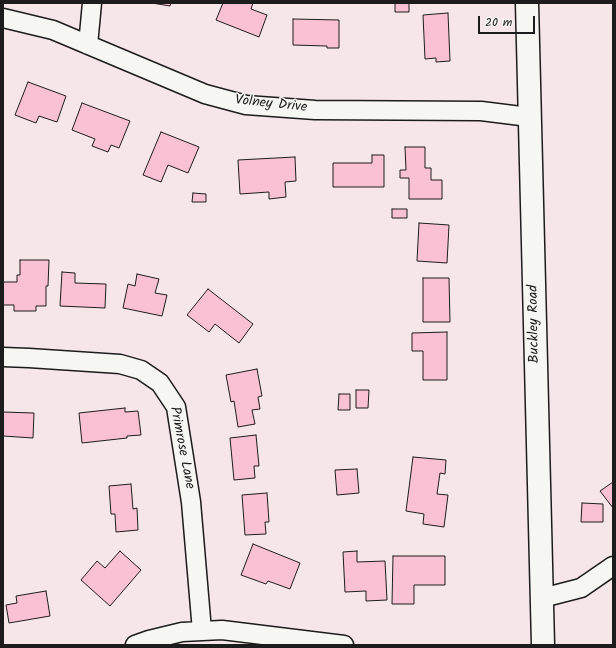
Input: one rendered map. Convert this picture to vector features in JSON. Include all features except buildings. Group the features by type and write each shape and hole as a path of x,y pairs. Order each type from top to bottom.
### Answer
{"street":[{"path":"88,45 92,3"},
{"name":"Buckley Road","path":"526,3 543,645"},
{"name":"Volney Drive","path":"3,18 53,30 204,94 246,105 315,110 481,111 529,117"},
{"name":"Primrose Lane","path":"3,357 120,364 141,370 160,383 176,408 191,502 202,631"},
{"path":"542,598 581,588 613,566"},
{"path":"135,645 182,632 222,630 344,645"}]}
